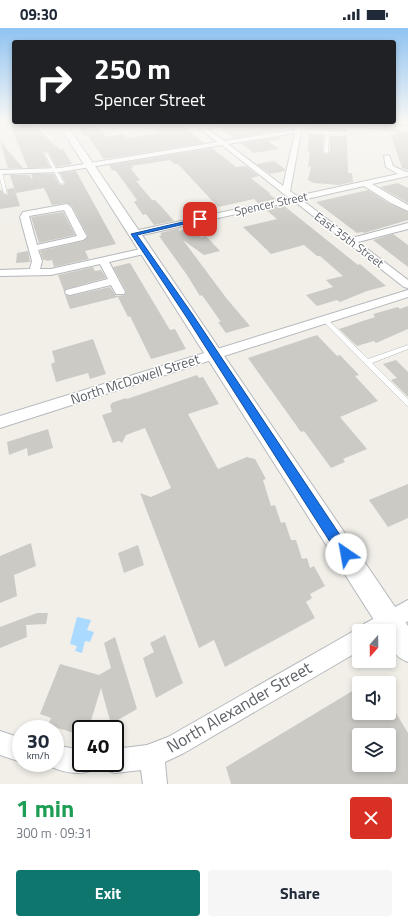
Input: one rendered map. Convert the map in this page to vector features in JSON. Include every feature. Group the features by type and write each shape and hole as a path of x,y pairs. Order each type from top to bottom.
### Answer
{"street":[{"path":"81,156 88,165 214,354 408,649"},
{"path":"0,172 55,171 141,156"},
{"name":"East 35th Street","path":"240,156 408,285"},
{"path":"286,191 293,156"},
{"path":"387,156 390,166 407,174"},
{"name":"Spencer Street","path":"134,234 407,174"},
{"path":"365,184 408,208"},
{"path":"34,248 80,238 82,236 66,205 26,214 24,217 37,261 34,273"},
{"path":"351,241 408,226"},
{"path":"0,273 51,272 145,251"},
{"path":"104,260 120,292"},
{"path":"70,292 114,281"},
{"name":"North McDowell Street","path":"0,422 324,318 408,293"},
{"path":"382,624 408,610"},
{"name":"North Alexander Street","path":"124,761 139,761 152,757 176,745 352,643"},
{"path":"0,743 12,747"},
{"path":"152,757 154,784"}],"lane":[{"path":"47,156 62,183"},
{"path":"0,172 6,193"},
{"path":"324,318 408,403"},
{"path":"367,362 408,347"}],"water":[{"path":"77,617 91,620 87,630 94,632 90,642 85,641 82,653 75,651 77,646 70,644"}],"building":[{"path":"5,156 13,156 23,168 8,168"},
{"path":"23,156 45,156 50,167 28,168"},
{"path":"50,156 67,156 72,164 56,167"},
{"path":"102,156 121,156 104,159"},
{"path":"162,156 222,156 236,167 246,166 259,176 251,178 276,199 258,203 254,199 218,207 178,164 174,164 170,160 131,166 133,168 131,169 140,180 136,181 152,200 155,200 174,221 154,225 146,214 143,215 134,202 137,200 116,171 112,170 109,165"},
{"path":"309,156 348,156 348,173 352,173 353,182 339,185 314,183 308,180 311,166 308,167"},
{"path":"398,156 408,156 408,170 402,168"},
{"path":"274,161 285,169 285,171 270,174 256,164"},
{"path":"76,171 116,244 85,251 89,259 54,267 52,260 43,260 40,251 83,241 88,236 72,206 67,203 52,205 44,188 16,193 10,175 29,175 33,180 31,174 54,174 59,184 63,185 65,183 60,173"},
{"path":"398,183 408,188 408,203 380,187"},
{"path":"14,188 20,206 0,209 0,190 2,190 4,194 8,195 7,189"},
{"path":"368,190 390,204 408,212 408,220 364,233 357,233 316,202"},
{"path":"283,205 358,265 360,264 386,286 367,291 340,302 337,300 317,306 306,295 333,287 326,280 343,276 320,256 317,256 304,245 271,254 243,227 277,219 265,209"},
{"path":"63,212 75,235 39,243 31,217"},
{"path":"193,227 201,237 206,236 220,251 204,255 183,240 227,299 250,326 226,333 218,322 221,322 202,295 200,296 159,236 162,235 160,233 180,228 178,231"},
{"path":"393,234 408,245 408,267 373,240"},
{"path":"28,251 30,262 16,263 17,253"},
{"path":"130,263 170,330 175,329 186,349 151,359 130,316 128,317 118,297 70,309 65,295 70,296 110,287 116,296 125,295 126,291 113,267"},
{"path":"93,267 95,271 101,270 106,278 66,289 64,291 58,275"},
{"path":"408,306 408,329 376,343 374,341 357,346 339,329 375,317 373,314 398,307 400,309"},
{"path":"317,335 337,356 340,355 359,375 355,376 378,401 340,417 367,449 343,459 345,462 331,468 304,431 301,432 248,358"},
{"path":"93,339 106,374 90,379 88,373 56,382 51,364 55,362 52,351"},
{"path":"396,360 408,372 408,397 391,380 397,378 383,364"},
{"path":"197,375 199,378 203,377 219,404 188,414 218,469 247,457 255,459 266,479 263,480 271,506 275,505 281,523 285,522 291,540 296,540 302,559 307,558 310,568 314,566 325,586 310,594 312,598 306,602 315,618 225,667 214,640 199,648 140,493 151,497 171,488 145,428 126,435 122,443 119,441 113,443 102,415 112,412 110,405 112,404 111,403"},
{"path":"48,429 53,448 28,456 27,448 9,455 7,442"},
{"path":"408,484 408,518 388,527 369,500"},
{"path":"31,543 36,566 14,575 17,596 0,603 0,556"},
{"path":"138,545 144,565 124,573 118,553"},
{"path":"37,613 48,613 46,624 26,625 27,637 0,648 0,627"},
{"path":"165,635 183,683 156,698 143,658 154,652 150,643"},
{"path":"115,637 137,709 118,720 110,720 101,688 91,720 72,720 72,732 64,730 64,720 50,720 51,718 40,714 60,664 99,675 111,668 104,643"},
{"path":"352,691 352,720 396,720 396,713 408,733 408,784 231,784 226,767"}],"route":[{"path":"200,219 134,234 170,289 190,316 346,554"}]}
